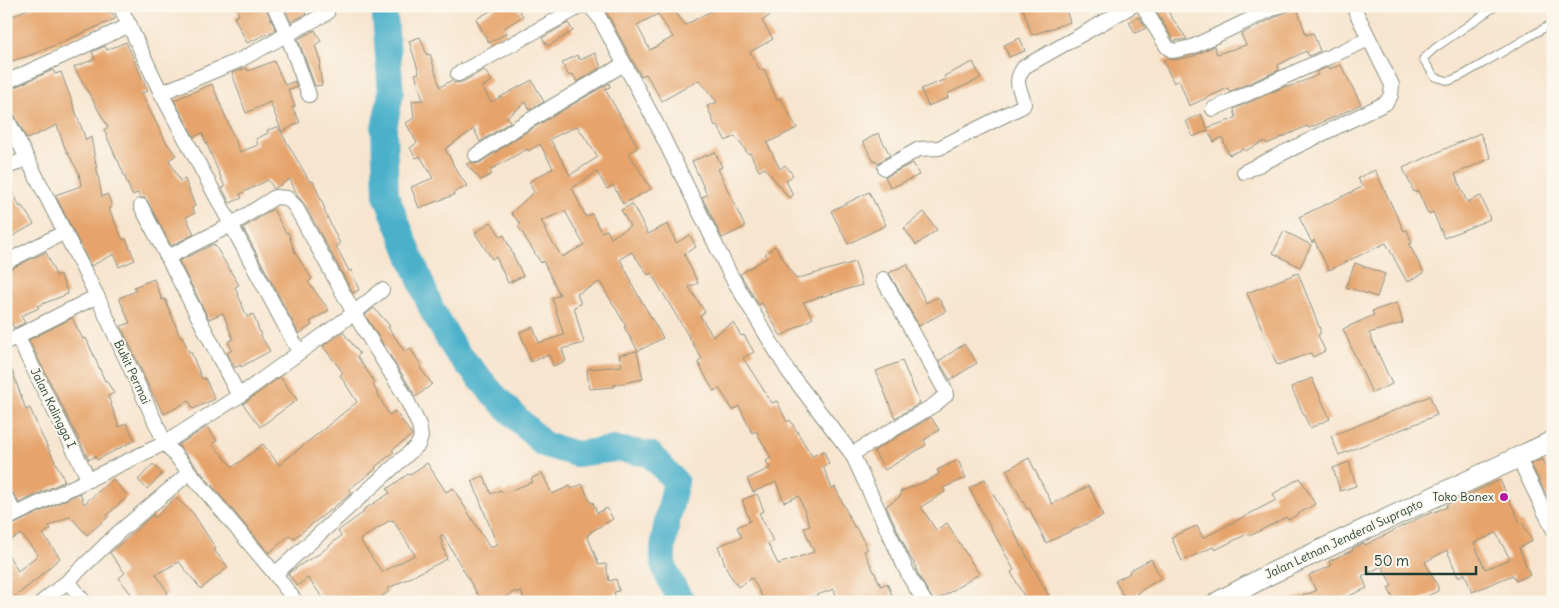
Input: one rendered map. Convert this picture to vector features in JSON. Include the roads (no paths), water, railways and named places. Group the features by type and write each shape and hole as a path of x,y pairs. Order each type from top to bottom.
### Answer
{"main road":[{"name":"Jalan Letnan Jenderal Suprapto","path":"1218,602 1270,574 1553,441"}],"street":[{"path":"120,6 161,93 298,352"},
{"path":"274,6 287,34 309,95"},
{"path":"458,74 581,6"},
{"path":"590,6 599,17 655,121 730,274 788,371 852,454 910,578 925,602"},
{"path":"885,168 919,149 939,148 1023,106 1024,100 1016,82 1024,67 1111,12 1132,6"},
{"path":"1143,6 1167,47 1177,51 1192,46 1278,6"},
{"path":"1244,172 1386,103 1391,95 1392,85 1353,6"},
{"path":"161,93 240,60 327,13"},
{"path":"6,82 130,25"},
{"path":"1213,109 1369,40"},
{"path":"476,155 518,127 624,64"},
{"name":"Bukit Permai","path":"6,117 97,296 165,443 275,574 296,602"},
{"path":"6,168 27,158"},
{"path":"168,257 231,224 275,197 287,198 295,206 354,313 406,396 419,425 421,437 418,445 275,574"},
{"path":"141,206 238,396"},
{"path":"6,262 65,232"},
{"path":"852,454 934,405 946,395 926,355 883,279"},
{"path":"6,498 10,517 165,443 238,396 354,313 382,290"},
{"path":"12,339 97,296"},
{"name":"Jalan Kalingga I","path":"12,339 89,480"},
{"path":"1518,457 1553,529"},
{"path":"42,602 68,581 119,532 190,473"},
{"path":"68,581 84,602"}],"lane":[{"path":"1496,6 1435,48 1423,59 1435,77 1449,81 1463,75 1553,23"}],"waterway":[{"path":"384,6 391,93 384,128 386,195 432,310 455,350 494,395 543,444 576,454 615,449 650,454 676,482 665,531 663,559 667,575 683,602"}],"place":[{"name":"Toko Bonex","path":"1504,497"}]}
